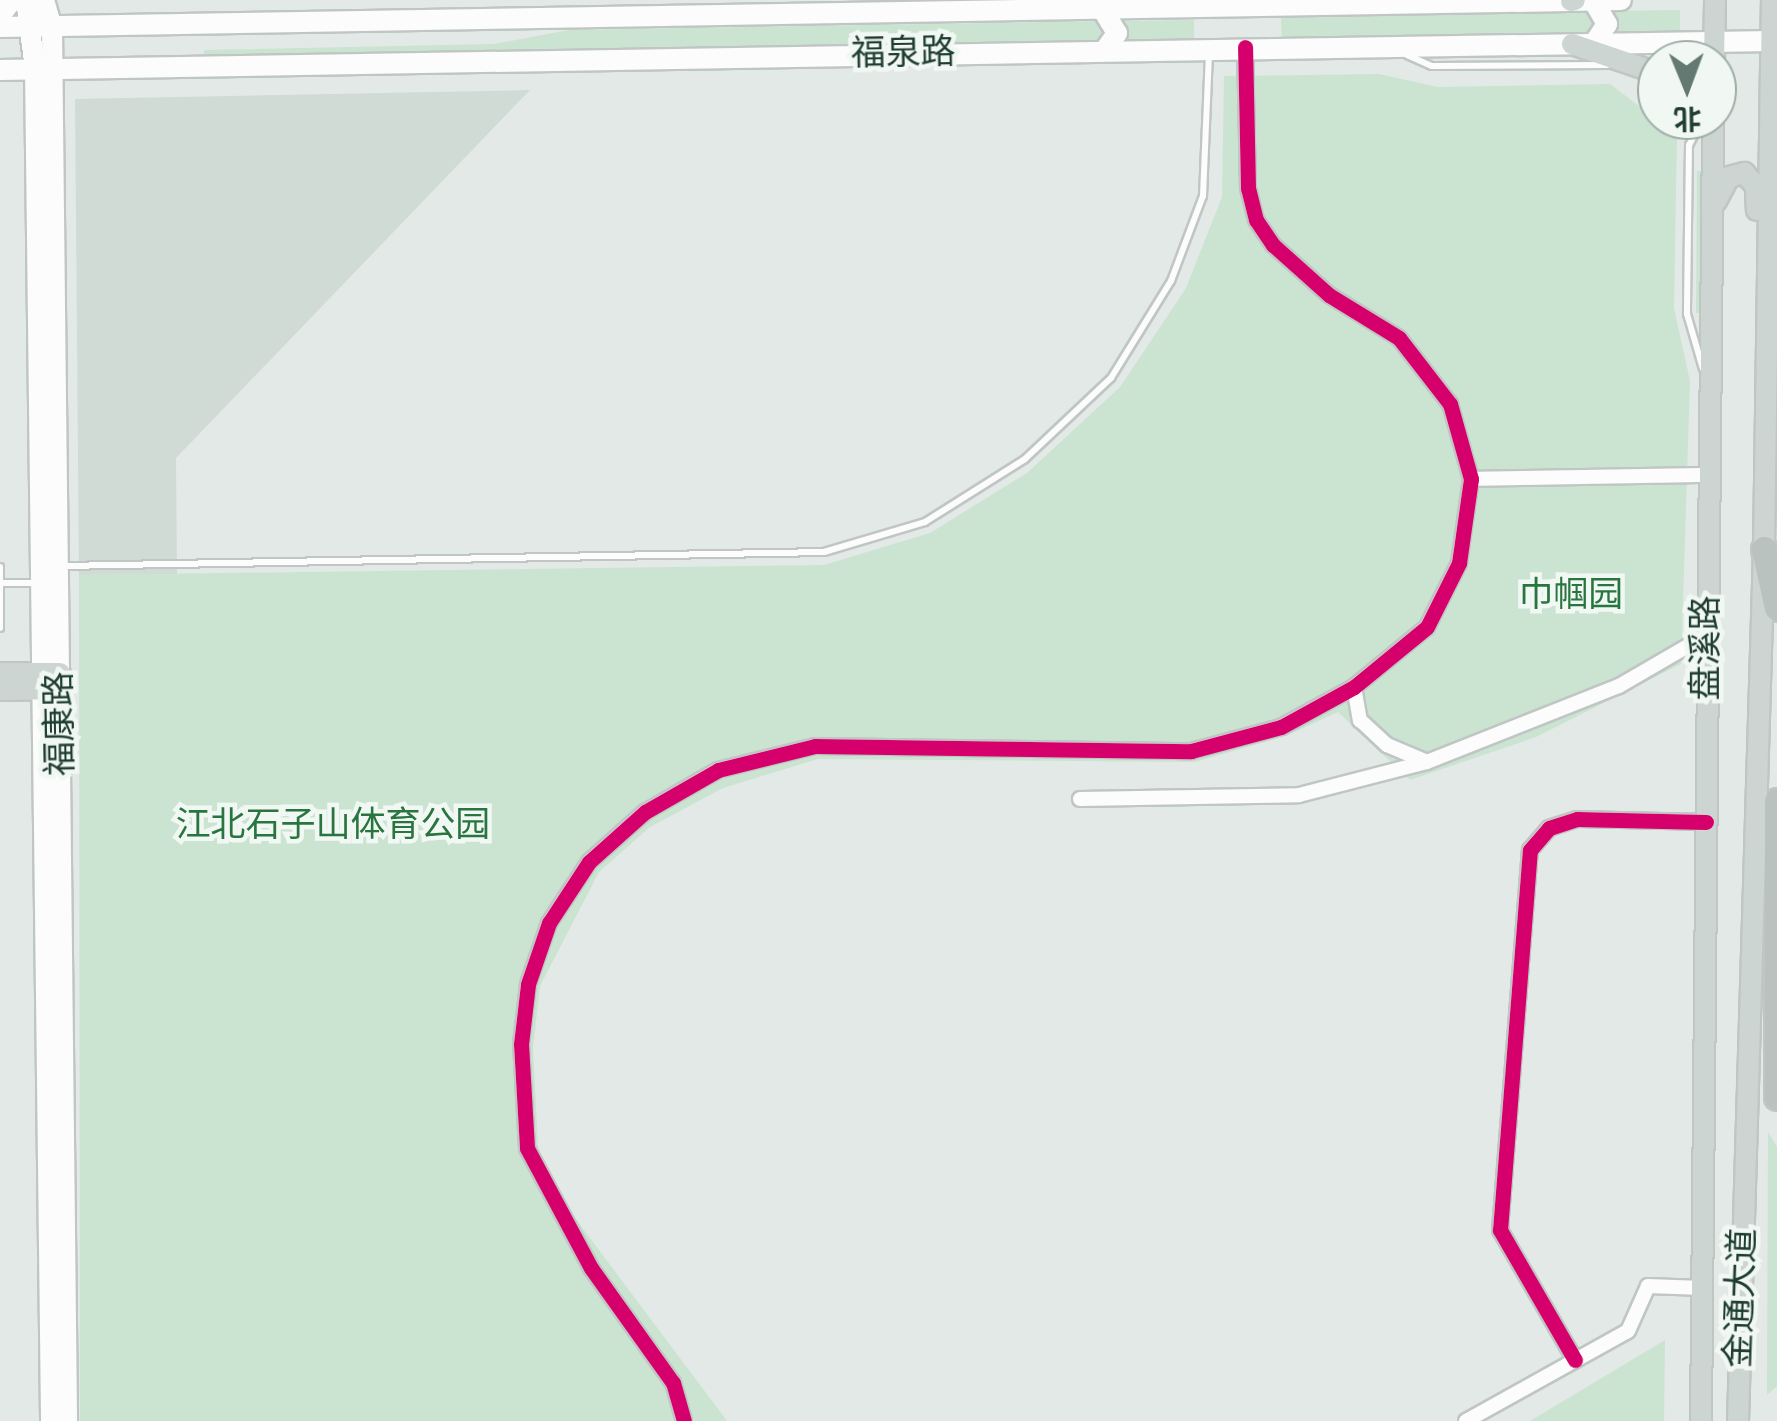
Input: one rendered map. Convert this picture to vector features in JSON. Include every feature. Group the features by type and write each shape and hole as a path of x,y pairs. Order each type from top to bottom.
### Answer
{"highway":[{"path":"1764,549 1777,608"},
{"path":"1777,801 1777,1097"}],"main road":[{"path":"0,16 12,0"},
{"path":"26,0 43,28"},
{"path":"43,28 44,0"},
{"path":"1593,0 1606,24 1594,43"},
{"name":"福泉路","path":"0,27 1621,0"},
{"path":"1714,40 1715,0"},
{"name":"盘溪路","path":"1745,1175 1772,349 1768,261 1774,118 1772,0"},
{"path":"1103,10 1117,33 1105,50"},
{"name":"福康路","path":"43,28 50,681 50,1421"},
{"name":"福泉路","path":"1737,42 1773,29"},
{"name":"福泉路","path":"0,70 1209,48 1594,43 1637,46"},
{"path":"1572,44 1637,65"},
{"name":"福康路","path":"44,68 39,583 50,681 67,1421"},
{"name":"盘溪路","path":"1705,1176 1709,140"},
{"path":"1712,212 1729,177 1751,178 1768,261"},
{"path":"0,673 50,681"},
{"path":"0,690 50,681"},
{"name":"金通大道","path":"1738,1421 1745,1175"},
{"name":"金通大道","path":"1701,1421 1705,1176"}],"street":[{"path":"684,1421 673,1383 591,1268 526,1148 521,1044 528,984 549,923 589,862 645,812 718,770 816,746 1191,751 1282,728 1354,687 1427,627 1459,563 1472,479 1450,404 1400,338 1329,295 1273,244 1256,220 1248,188 1244,48"},
{"path":"1472,479 1709,475"},
{"path":"1080,799 1299,795 1427,762 1620,686 1706,636"},
{"path":"1354,687 1360,720 1387,746 1427,762"},
{"path":"1575,1360 1500,1230 1530,850 1549,828 1577,819 1706,822"},
{"path":"1466,1421 1628,1331 1648,1286 1702,1288"}],"lane":[{"path":"1388,46 1432,66 1634,64"},
{"path":"61,566 824,552 926,522 1025,459 1110,378 1171,281 1204,196 1209,48"},
{"path":"1692,140 1687,314 1710,394"},
{"path":"0,568 0,628"},
{"path":"3,583 39,583"}],"shaded area":[{"path":"530,90 176,458 177,574 79,575 75,99"}],"green space":[{"path":"1680,10 1680,35 1611,37 1611,11"},
{"path":"1591,11 1597,23 1591,36 1282,42 1281,18"},
{"path":"1194,20 1194,44 1122,45 1121,21"},
{"path":"1103,21 1109,33 1102,45 204,60 204,50 494,44 569,30"},
{"name":"江北石子山体育公园","path":"1379,74 1438,87 1610,84 1637,105 1637,140 1677,140 1674,308 1690,381 1681,664 1536,737 1410,780 1338,712 1286,736 1195,762 818,759 723,788 650,827 599,872 540,986 533,1048 538,1147 551,1186 727,1421 80,1421 79,575 824,565 930,533 1027,473 1120,387 1186,288 1222,197 1224,76"},
{"path":"1697,171 1704,171 1703,313 1696,313"},
{"path":"1768,1132 1777,1147 1777,1386 1767,1395"},
{"path":"1665,1340 1664,1421 1530,1421"}],"cycle path":[{"path":"684,1421 673,1383 591,1268 527,1148 521,1044 528,984 549,923 589,862 645,812 718,770 815,746 1191,751 1281,727 1354,687 1427,627 1459,563 1471,479 1450,404 1399,338 1329,295 1273,245 1256,220 1248,188 1245,47"},
{"path":"1575,1360 1500,1230 1530,850 1549,828 1577,819 1706,822"}],"park label":[{"name":"巾帼园","path":"1571,595"}]}
